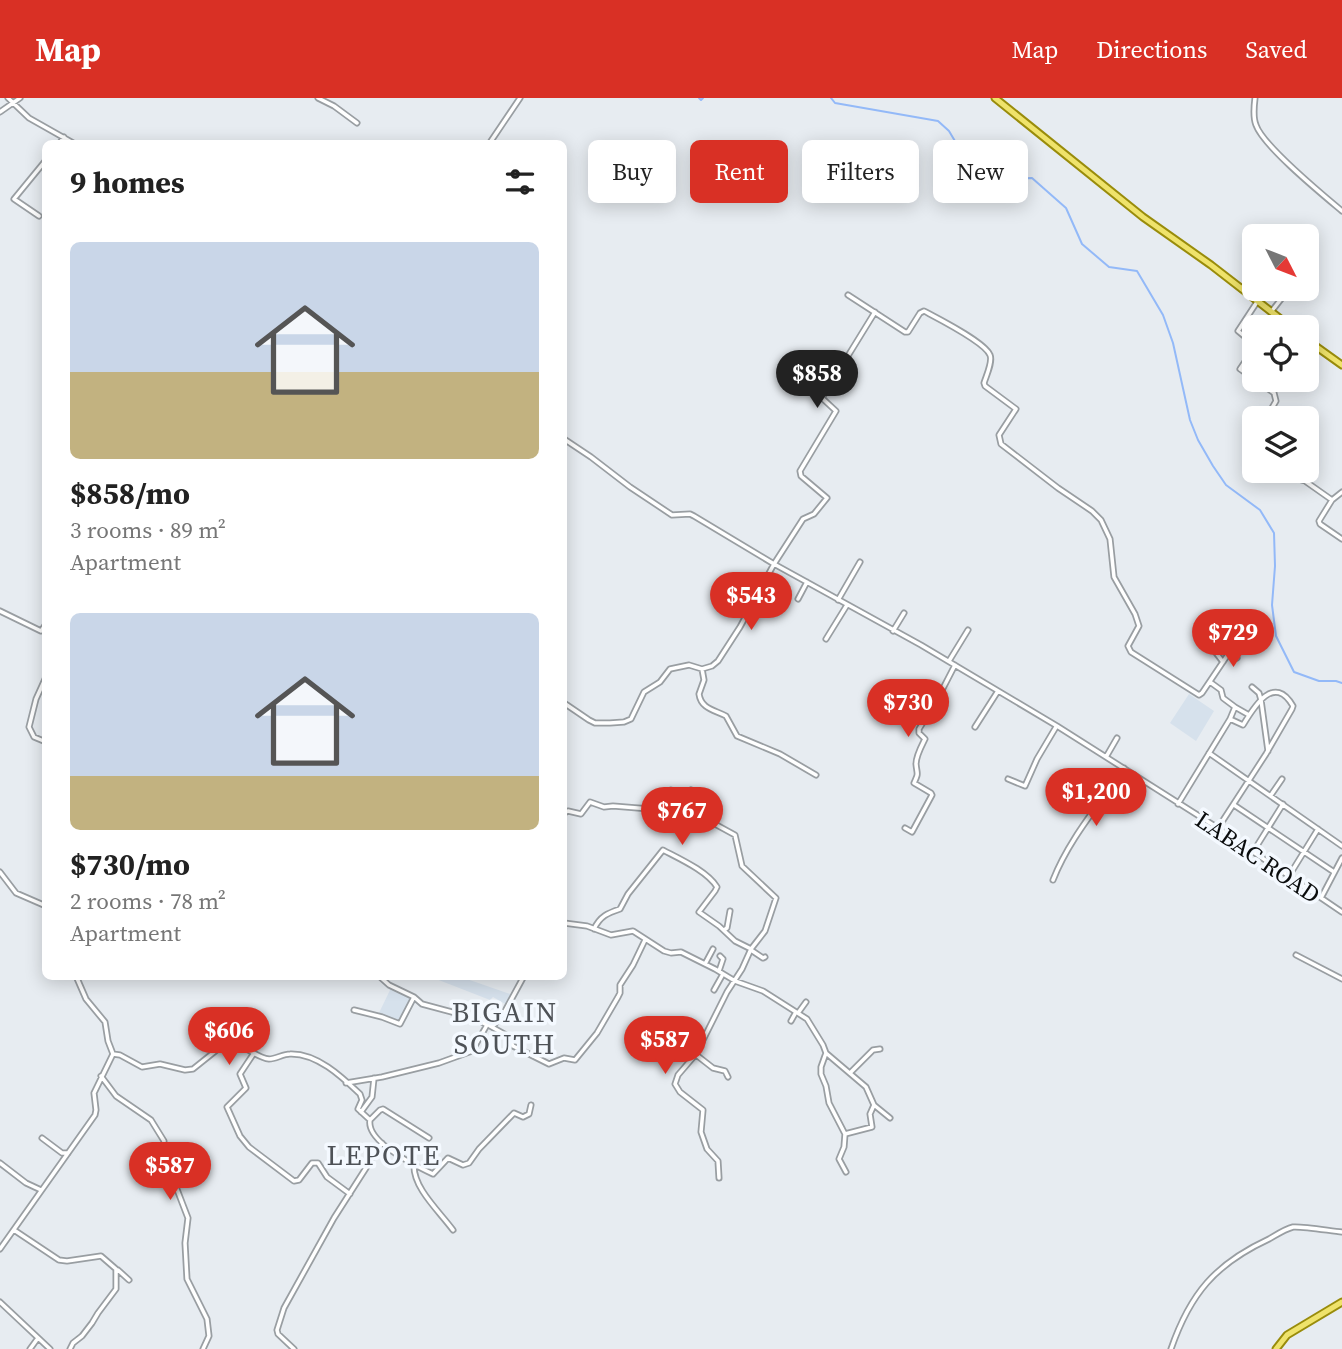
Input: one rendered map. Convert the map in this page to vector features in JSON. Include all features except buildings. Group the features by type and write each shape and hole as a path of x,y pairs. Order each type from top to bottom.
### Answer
{"main road":[{"path":"995,98 1143,217 1241,289"},
{"path":"1257,301 1275,315"},
{"path":"1319,349 1342,365"},
{"path":"1276,1349 1287,1335 1342,1302"}],"street":[{"path":"8,98 29,118 69,140"},
{"path":"0,112 20,98"},
{"path":"318,98 357,123"},
{"path":"492,140 520,98"},
{"path":"1255,98 1256,125 1267,142 1342,211"},
{"path":"38,216 14,199 42,165"},
{"path":"848,295 907,332 924,310 974,340 990,355 985,386 1016,409 999,435 1001,444 1058,488 1092,510 1111,538 1114,577 1139,626 1129,649 1199,695 1236,644"},
{"path":"1248,315 1257,301"},
{"path":"1271,312 1278,301"},
{"path":"567,705 595,723 624,722 631,719 645,691 660,682 670,670 689,665 702,669 712,666 721,655 740,628 774,564 803,519 814,514 827,498 801,476 800,471 836,411 822,398 875,312"},
{"name":"LABAC ROAD","path":"567,441 672,515 694,516 1057,726 1218,828 1342,912"},
{"path":"1308,483 1332,500"},
{"path":"1342,492 1332,500 1319,521 1342,540"},
{"path":"838,600 860,562"},
{"path":"798,599 807,583"},
{"path":"826,639 847,605"},
{"path":"0,611 42,632"},
{"path":"893,631 904,613"},
{"path":"1211,646 1225,624"},
{"path":"948,661 968,629"},
{"path":"1201,639 1211,646 1223,662"},
{"path":"1230,652 1237,658"},
{"path":"905,828 912,832 932,795 914,783 918,773 918,754 925,739 919,729 955,665"},
{"path":"702,669 704,680 699,694 703,704 726,716 737,736 780,754 816,775"},
{"path":"1210,682 1221,690 1223,698 1249,715"},
{"path":"42,686 29,727 34,737 42,740"},
{"path":"1252,687 1259,693 1261,700 1268,751"},
{"path":"975,727 998,691"},
{"path":"1218,828 1268,751 1293,706 1285,696 1271,692 1261,700 1243,725 1230,719"},
{"path":"1178,804 1235,707"},
{"path":"1008,779 1025,786 1037,759 1057,726"},
{"path":"1106,757 1117,738"},
{"path":"1209,753 1342,846"},
{"path":"1053,880 1073,840 1124,768"},
{"path":"1271,795 1282,779"},
{"path":"567,812 581,814 590,802 604,807 650,809 672,790 687,796 701,807 713,823 735,835 742,866 776,898 765,931 727,992 696,1054 678,1075 675,1084 680,1092 703,1110 701,1132 707,1149 718,1161 719,1178"},
{"path":"687,796 691,790"},
{"path":"1253,852 1283,804"},
{"path":"1234,805 1334,872"},
{"path":"698,822 704,813"},
{"path":"1289,876 1318,829"},
{"path":"594,929 602,916 621,909 628,894 663,850 715,883 715,891 699,912 735,941 765,957"},
{"path":"1321,898 1342,858"},
{"path":"0,872 16,892 42,904"},
{"path":"724,930 727,928 730,911"},
{"path":"567,924 611,935 633,932 664,951 681,952 735,981 763,991 808,1021 826,1053 869,1090 874,1104 890,1118"},
{"path":"383,980 426,1006 474,1018 489,1025 509,1036 513,1046 549,1064 564,1058 575,1060 597,1033 618,997 620,985 645,940"},
{"path":"705,964 713,949"},
{"path":"1296,955 1342,979"},
{"path":"714,990 721,973 723,959 720,956"},
{"path":"0,1249 96,1113 94,1093 113,1054 105,1022 86,999 78,980"},
{"path":"346,1083 439,1063 471,1052 489,1025 500,1018 522,980"},
{"path":"354,1010 400,1024 414,997"},
{"path":"791,1021 806,1002"},
{"path":"660,1040 669,1044 681,1043 713,1068 725,1071 728,1076"},
{"path":"113,1054 142,1067 160,1064 186,1070 193,1069 223,1045 233,1044 270,1059 290,1054 309,1057 330,1069 361,1096 358,1109 370,1120"},
{"path":"850,1073 873,1049 880,1049"},
{"path":"254,1052 240,1074 246,1088 227,1107 243,1141 294,1181 299,1180 312,1163 318,1163 327,1177 350,1194"},
{"path":"826,1053 821,1066 822,1078 829,1103 845,1134 844,1147 839,1158 846,1172"},
{"path":"101,1076 116,1096 151,1120 164,1141 163,1153 188,1218 184,1243 187,1279 207,1319 209,1336 203,1349"},
{"path":"361,1112 372,1097 374,1078"},
{"path":"845,1134 873,1127 870,1114 874,1104"},
{"path":"429,1138 383,1109 370,1120 371,1131 382,1143 414,1165 433,1174 448,1158 463,1165 470,1163 479,1149 514,1112 523,1117 529,1114 531,1105"},
{"path":"42,1138 62,1153 68,1153"},
{"path":"294,1349 276,1330 284,1308 334,1218 382,1143"},
{"path":"0,1163 26,1183 41,1190"},
{"path":"414,1165 414,1174 423,1192 453,1230"},
{"path":"1171,1349 1192,1300 1224,1266 1261,1242 1294,1227 1342,1232"},
{"path":"14,1230 60,1260 101,1256 130,1280"},
{"path":"70,1349 116,1289 116,1269"},
{"path":"0,1302 50,1349"},
{"path":"30,1349 38,1338"}],"shaded area":[{"path":"1189,694 1214,711 1196,741 1170,723"},
{"path":"439,980 470,980 513,995 507,1005 493,997 490,1000"},
{"path":"391,988 412,999 399,1025 378,1015"}],"waterway":[{"path":"699,98 703,98"},
{"path":"831,98 835,103 938,121 949,131 965,158 980,172 999,179 1032,178 1066,208 1082,244 1109,267 1137,271 1163,315 1173,343 1190,420 1198,440 1226,485 1260,510 1274,533 1272,605 1276,636 1294,672 1319,681 1342,683"}],"district":[{"name":"BIGAIN SOUTH","path":"505,1028"},
{"name":"LEPOTE","path":"384,1155"}]}
